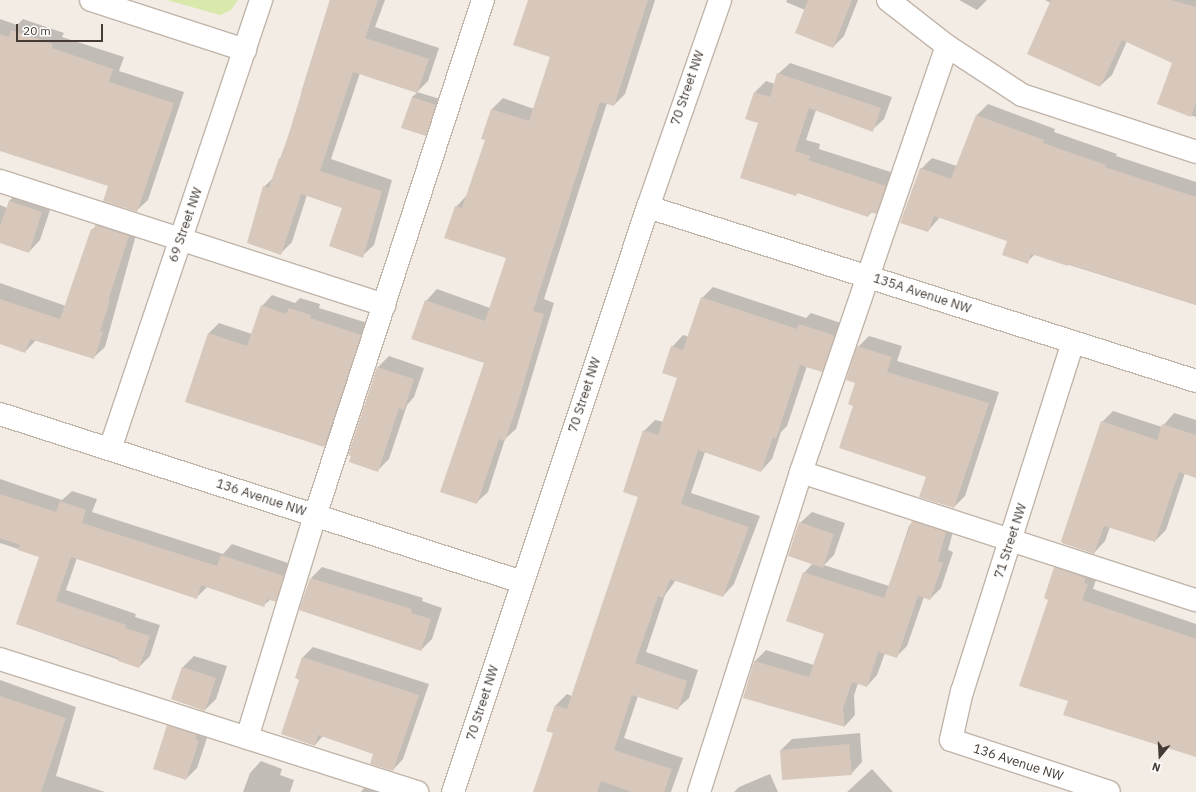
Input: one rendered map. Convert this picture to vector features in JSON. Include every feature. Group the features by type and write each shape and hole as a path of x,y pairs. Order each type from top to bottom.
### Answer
{"street":[{"path":"91,0 245,50"},
{"name":"69 Street NW","path":"110,450 261,0"},
{"path":"247,738 315,516 385,305 483,0"},
{"name":"70 Street NW","path":"453,792 648,207 720,0"},
{"path":"888,0 947,46 1022,95 1196,152"},
{"path":"699,792 801,472 866,276 947,46"},
{"path":"0,181 385,305"},
{"name":"135A Avenue NW","path":"648,207 1196,381"},
{"name":"71 Street NW","path":"951,740 962,691 1012,540 1073,342"},
{"name":"136 Avenue NW","path":"0,414 522,582"},
{"path":"801,472 1196,600"},
{"path":"0,659 417,792"},
{"name":"136 Avenue NW","path":"951,740 1109,792"}],"green space":[{"path":"167,0 238,0 231,10 220,15"}],"building":[{"path":"330,0 378,0 365,38 429,59 417,93 353,72 320,171 382,191 363,258 329,246 342,208 301,194 281,255 247,243 263,186 269,188 279,158 281,159"},
{"path":"528,0 648,0 614,106 600,102 533,311 544,314 517,406 505,441 499,439 477,504 440,492 484,363 411,339 425,300 485,321 506,258 444,238 455,206 462,208 485,140 481,139 491,109 529,121 550,57 513,45"},
{"path":"808,0 852,0 833,48 795,33"},
{"path":"1051,0 1171,0 1196,7 1196,103 1191,117 1157,104 1172,63 1122,40 1100,87 1027,54"},
{"path":"11,30 53,44 52,48 113,69 109,82 174,103 137,212 103,201 108,186 0,151 0,34 9,37"},
{"path":"777,73 881,108 873,132 809,108 795,151 810,156 808,160 886,186 876,214 870,212 868,217 797,193 796,196 740,178 758,123 745,119 754,92 770,97"},
{"path":"412,97 436,105 426,136 401,128"},
{"path":"976,115 1044,140 1043,143 1106,165 1105,167 1196,197 1196,305 1069,264 1068,266 1031,254 1028,264 1002,255 1007,241 934,216 928,232 900,223 920,168 951,179"},
{"path":"9,201 42,212 29,253 0,243 0,226"},
{"path":"95,225 129,236 108,301 110,301 100,331 103,332 94,359 30,339 25,353 0,344 0,299 60,319 91,229 94,230"},
{"path":"701,297 797,329 799,324 833,335 834,339 822,372 800,365 776,439 773,437 761,472 698,450 681,504 749,527 723,597 670,579 663,598 658,596 635,663 687,681 678,710 632,695 614,750 672,769 664,792 632,792 601,781 597,792 533,792 553,733 546,731 555,705 567,709 638,497 623,492 643,430 658,435 677,378 662,373 671,346 683,350"},
{"path":"261,305 286,314 289,308 311,315 310,318 361,335 324,447 185,402 208,333 247,346"},
{"path":"857,346 892,357 887,372 989,403 954,508 919,497 926,477 839,448 853,406 848,404 855,383 846,380"},
{"path":"377,367 414,379 404,410 399,408 378,472 349,462 351,456 348,455"},
{"path":"1101,421 1157,440 1162,424 1196,435 1196,478 1179,472 1155,542 1104,526 1094,554 1062,543 1061,541"},
{"path":"0,494 56,512 60,501 86,510 82,523 217,566 221,555 284,576 276,602 267,599 264,607 201,585 197,599 71,557 56,601 126,625 125,628 150,636 139,668 118,661 119,658 16,624 39,557 18,550 20,545 0,538"},
{"path":"912,521 946,532 938,561 943,563 930,600 918,596 897,658 878,652 867,687 852,682 843,708 845,727 743,698 754,661 809,677 824,634 786,621 803,572 884,598"},
{"path":"799,522 834,534 823,568 788,556"},
{"path":"1054,567 1086,578 1084,583 1088,584 1082,600 1196,639 1196,757 1063,715 1068,701 1019,686 1048,600 1044,598"},
{"path":"310,578 412,609 411,613 431,619 421,651 299,610"},
{"path":"302,657 419,695 393,771 370,764 373,754 318,735 315,746 281,734 299,680 295,678"},
{"path":"182,667 216,678 205,711 171,699"},
{"path":"0,696 66,718 41,792 0,792"},
{"path":"167,725 197,735 195,739 199,741 186,780 153,769"},
{"path":"849,744 852,775 782,780 780,750"}]}
